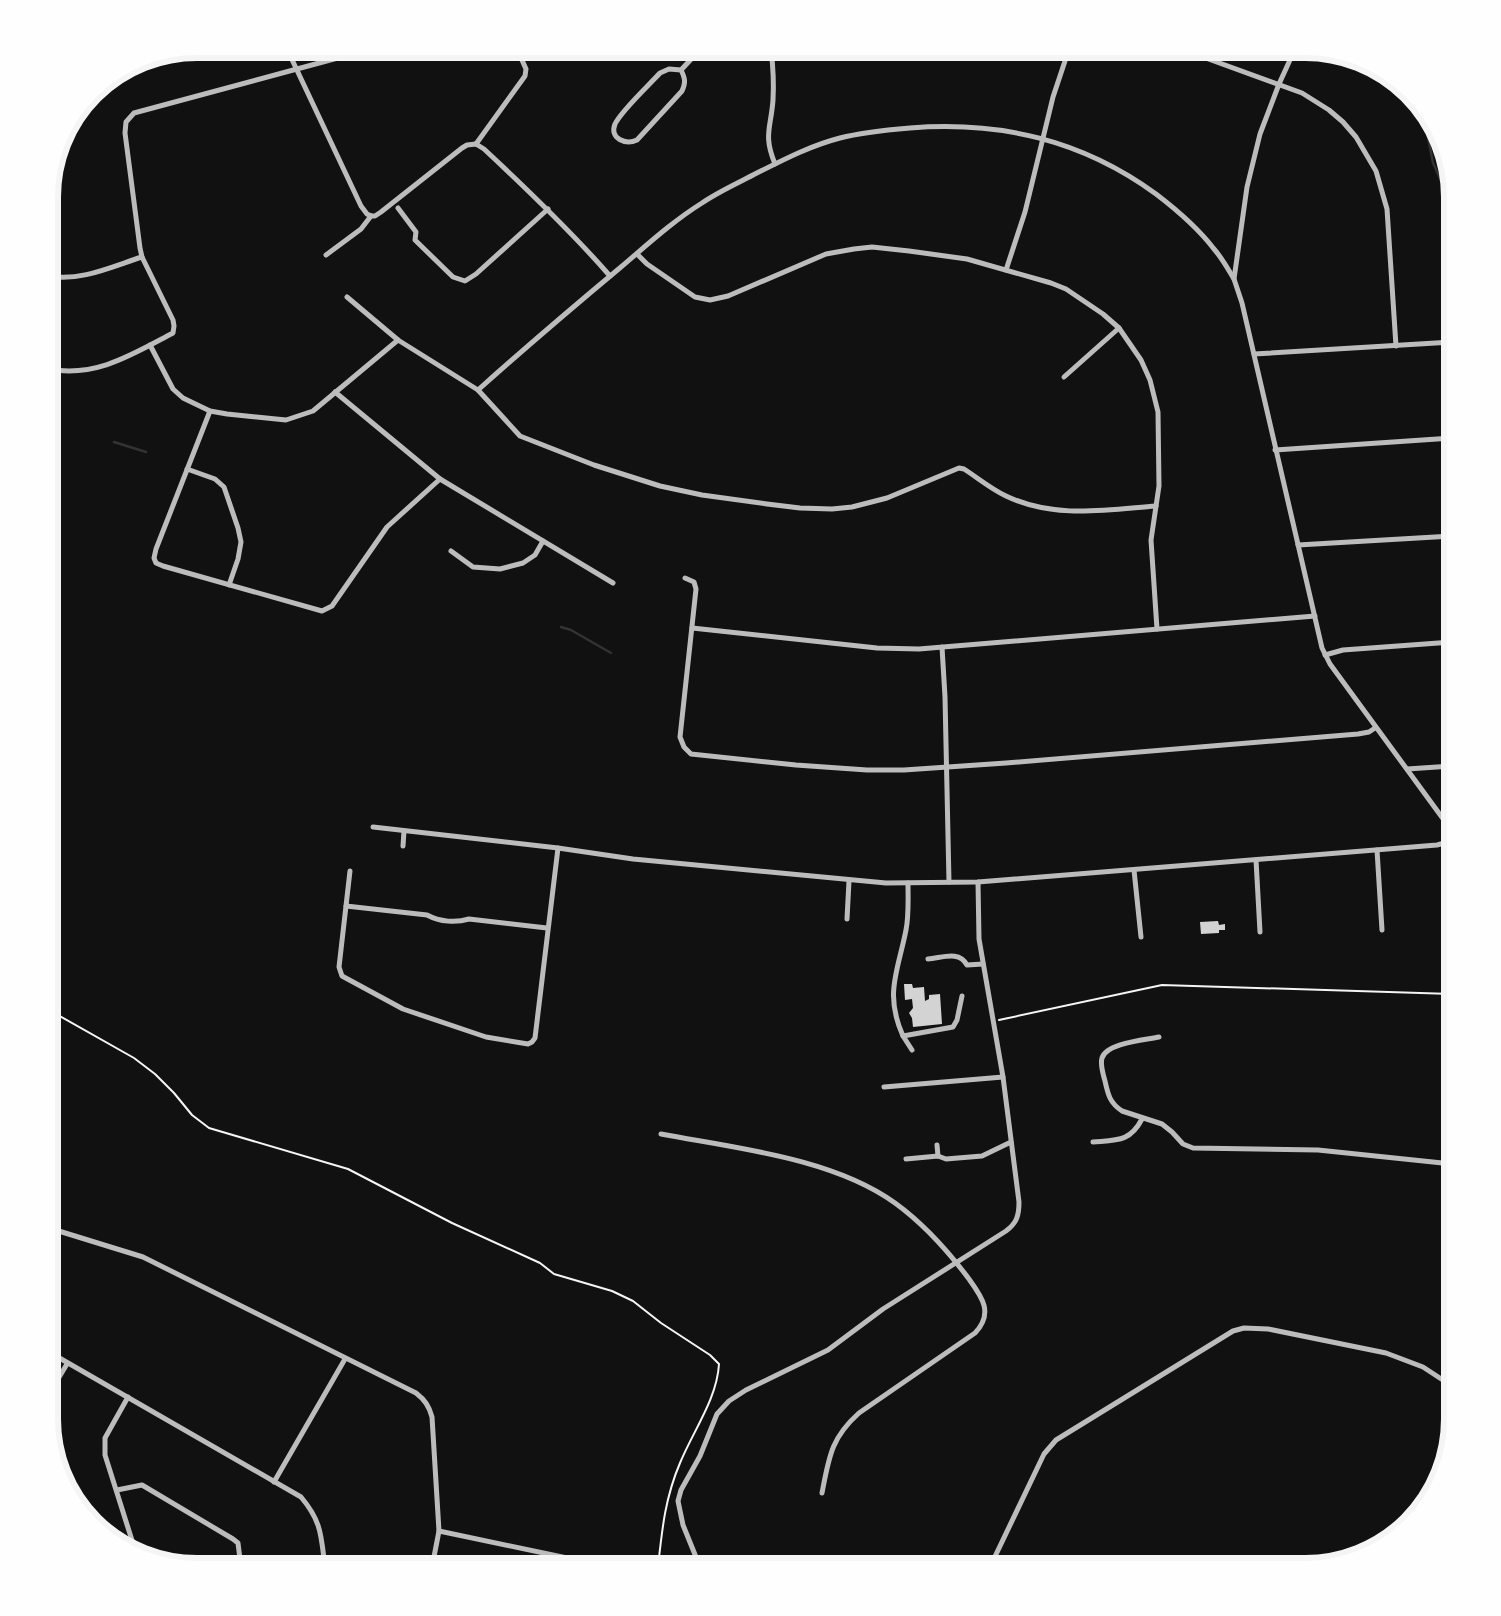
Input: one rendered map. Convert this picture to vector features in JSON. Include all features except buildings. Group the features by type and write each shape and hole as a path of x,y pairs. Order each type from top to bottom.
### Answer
{"street":[{"path":"292,58 361,206 367,214 376,216 466,145 476,144 484,149 548,208 610,276"},
{"path":"58,370 86,371 122,359 173,333 173,320 142,258 125,133 126,122 134,113 338,58"},
{"path":"476,144 525,76 526,69 521,58"},
{"path":"681,70 691,58"},
{"path":"772,58 773,100 768,132 768,148 775,164"},
{"path":"1006,270 1025,212 1053,97 1066,58"},
{"path":"1206,58 1302,93 1343,122 1356,137 1376,171 1388,209 1396,346"},
{"path":"1234,279 1242,214 1252,164 1260,134 1278,84 1291,58"},
{"path":"664,70 681,70 685,79 682,90 659,117 637,140 627,142 619,140 615,133 615,124 631,105 664,70"},
{"path":"478,390 669,226 701,203 775,164 824,143 867,132 893,129 980,127 1044,138 1090,155 1114,166 1145,186 1184,217 1215,249 1234,279 1242,303 1275,450 1325,655 1375,728 1444,820"},
{"path":"398,208 416,232 415,240 452,277 465,281 471,279 548,208"},
{"path":"326,255 361,229 371,216"},
{"path":"637,254 647,264 695,297 704,300 717,300 819,257 854,249 884,248 954,257 1006,270 1066,289 1103,314 1119,328 1133,347 1150,380 1158,412 1160,428 1160,486 1150,540 1157,629"},
{"path":"58,277 78,276 142,258"},
{"path":"347,297 398,340 478,390 520,436 629,477 660,486 702,495 800,508 832,509 852,507 887,498 959,468 964,469 990,488 1006,496 1027,505 1045,509 1079,512 1156,506"},
{"path":"1064,377 1119,328"},
{"path":"150,345 173,389 183,398 210,411 286,420 313,411 398,340"},
{"path":"1254,354 1444,343"},
{"path":"335,392 440,479 613,583"},
{"path":"210,411 168,517 154,558 156,563 162,566 322,611 332,606 387,527 440,479"},
{"path":"1275,450 1444,439"},
{"path":"187,469 216,479 224,487 241,542 238,559 229,584"},
{"path":"1298,545 1444,536"},
{"path":"451,551 473,567 500,569 522,563 535,555 543,542"},
{"path":"685,578 692,580 696,585 680,737 684,747 692,754 867,770 946,767 1358,734 1369,732 1375,728"},
{"path":"692,628 878,648 942,647 1315,616"},
{"path":"1325,655 1343,650 1444,643"},
{"path":"942,647 945,697 948,882"},
{"path":"1407,769 1444,767"},
{"path":"374,828 558,848 619,858 886,884 978,882 1444,843"},
{"path":"403,846 404,831"},
{"path":"350,871 338,967 342,976 403,1009 486,1037 528,1044 535,1038 558,848"},
{"path":"1377,850 1382,930"},
{"path":"1256,860 1260,932"},
{"path":"1134,870 1140,937"},
{"path":"847,918 849,881"},
{"path":"697,1559 683,1525 678,1501 681,1490 700,1456 717,1414 729,1401 746,1390 828,1350 883,1309 957,1264 1006,1231 1016,1221 1019,1212 1019,1202 1003,1077 979,939 978,882"},
{"path":"908,883 908,922 895,970 893,997 898,1025 912,1050"},
{"path":"346,906 428,915 435,919 459,922 469,919 547,928"},
{"path":"928,959 954,955 962,958 966,968 983,964"},
{"path":"903,1036 953,1027 957,1020 962,996"},
{"path":"1159,1037 1115,1046 1106,1051 1101,1060 1108,1096 1111,1102 1122,1111 1162,1124 1183,1144 1203,1150 1312,1149 1444,1163"},
{"path":"884,1088 1003,1077"},
{"path":"1093,1142 1126,1138 1136,1129 1142,1119"},
{"path":"661,1134 786,1158 850,1179 895,1203 938,1241 957,1264 984,1303 985,1312 982,1325 975,1332 859,1413 846,1425 837,1437 829,1460 822,1493"},
{"path":"906,1159 938,1156 946,1158 982,1156 1011,1142"},
{"path":"937,1145 938,1156"},
{"path":"57,1231 143,1257 416,1393 429,1406 432,1417 439,1531 434,1559"},
{"path":"994,1559 1044,1454 1056,1440 1233,1331 1244,1328 1268,1329 1386,1353 1423,1367 1444,1381"},
{"path":"57,1357 301,1497 313,1511 320,1528 324,1559"},
{"path":"274,1482 345,1359"},
{"path":"57,1381 67,1364"},
{"path":"128,1397 105,1438 105,1455 133,1543"},
{"path":"117,1490 134,1485 142,1485 233,1539 238,1544 240,1559"},
{"path":"439,1531 572,1559"}],"path":[{"path":"994,1022 1162,985 1444,994"},
{"path":"57,1015 134,1058 156,1074 174,1092 192,1115 209,1128 348,1168 452,1223 540,1263 554,1274 612,1291 633,1301 661,1323 710,1355 719,1364 718,1373 707,1405 680,1463 666,1502 659,1559"}],"waterway":[{"path":"1420,119 1427,132 1433,163 1443,184"},
{"path":"114,442 146,452"},
{"path":"561,627 571,630 611,653"}]}
